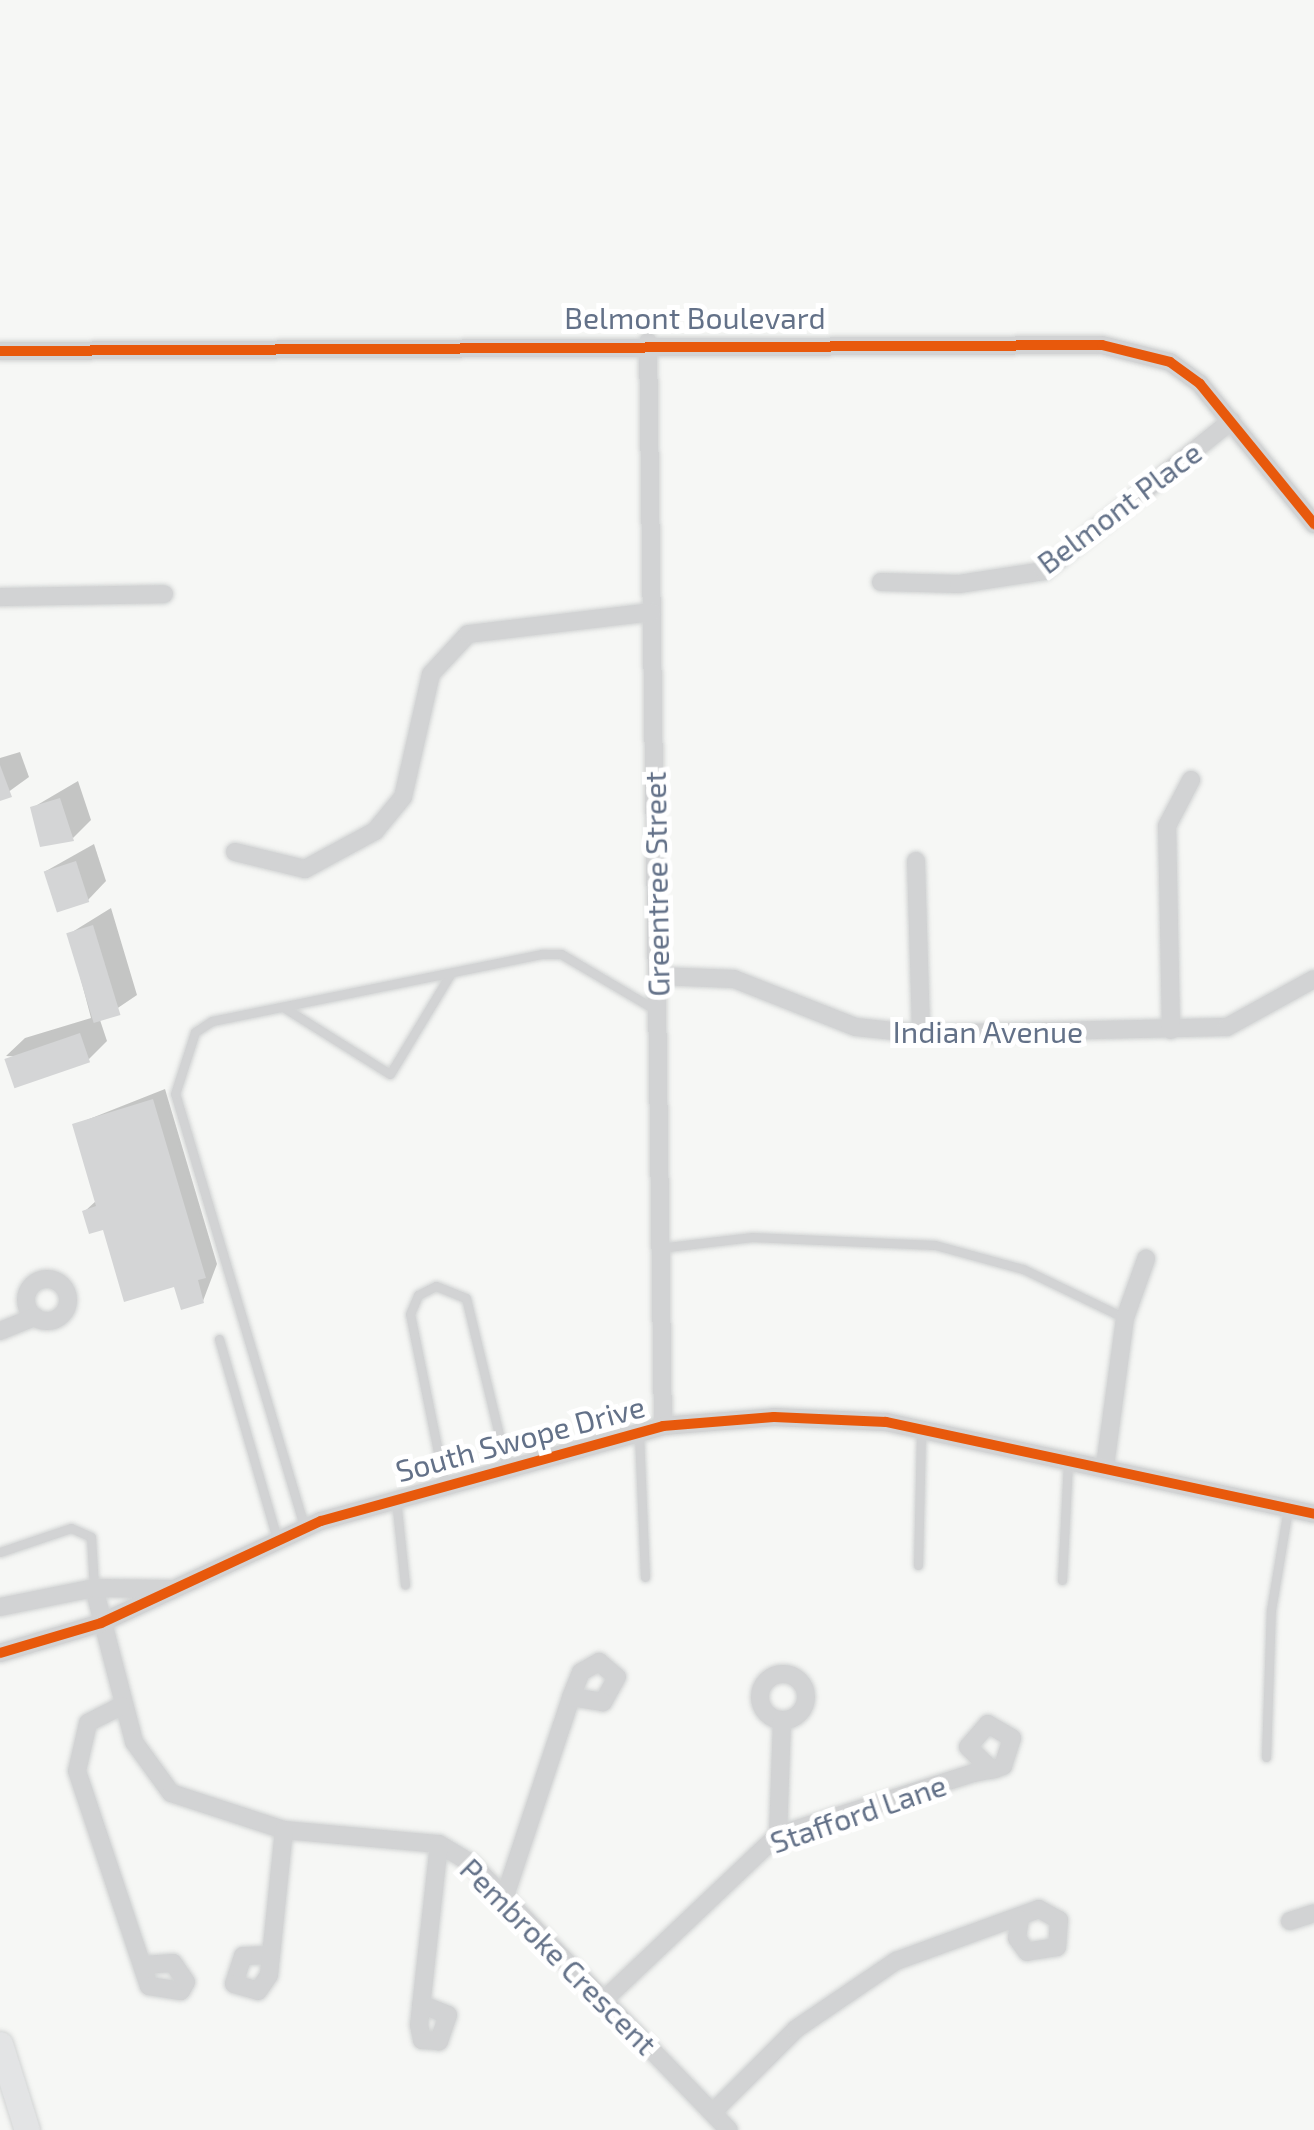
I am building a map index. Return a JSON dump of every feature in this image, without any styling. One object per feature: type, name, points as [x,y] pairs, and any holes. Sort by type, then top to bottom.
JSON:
[{"type":"main road","points":[[0,2044],[27,2130]]},
{"type":"street","name":"Belmont Boulevard","points":[[0,351],[648,342],[1102,345],[1170,362],[1231,421],[1314,524]]},
{"type":"street","name":"Greentree Street","points":[[648,342],[663,1426]]},
{"type":"street","name":"Belmont Place","points":[[881,582],[959,584],[1044,571],[1231,421]]},
{"type":"street","points":[[0,597],[164,594]]},
{"type":"street","points":[[235,852],[305,869],[375,831],[402,797],[432,674],[468,634],[652,612]]},
{"type":"street","points":[[1170,1030],[1167,826],[1191,780]]},
{"type":"street","points":[[916,860],[921,1034]]},
{"type":"street","name":"Indian Avenue","points":[[658,976],[734,980],[856,1027],[921,1034],[1227,1027],[1314,979]]},
{"type":"street","points":[[1105,1466],[1125,1318],[1146,1260]]},
{"type":"street","points":[[0,1330],[35,1317]]},
{"type":"street","name":"South Swope Drive","points":[[0,1653],[100,1623],[305,1528],[396,1496],[506,1463],[663,1426],[774,1417],[921,1428],[1069,1457],[1314,1514]]},
{"type":"street","name":"South Swope Drive","points":[[0,1607],[94,1588],[170,1589]]},
{"type":"street","name":"Pembroke Crescent","points":[[94,1588],[121,1706],[148,1768],[171,1792],[284,1830],[439,1844],[505,1896],[729,2130]]},
{"type":"street","points":[[505,1896],[572,1697]]},
{"type":"street","points":[[121,1706],[88,1722],[77,1771],[144,1965]]},
{"type":"street","points":[[778,1836],[782,1720]]},
{"type":"street","name":"Stafford Lane","points":[[606,1998],[778,1836],[992,1770]]},
{"type":"street","points":[[271,1954],[284,1830]]},
{"type":"street","points":[[421,2004],[439,1844]]},
{"type":"street","points":[[1290,1920],[1314,1913]]},
{"type":"street","points":[[712,2112],[844,1992],[938,1942],[1020,1918]]},
{"type":"lane","points":[[305,1528],[175,1094],[195,1032],[282,1007],[560,954],[658,1012]]},
{"type":"lane","points":[[282,1007],[390,1074],[450,973]]},
{"type":"lane","points":[[659,1248],[752,1237],[934,1245],[1023,1268],[1125,1318]]},
{"type":"lane","points":[[444,1481],[410,1314],[418,1295],[436,1286],[466,1298],[506,1463]]},
{"type":"lane","points":[[218,1340],[278,1542]]},
{"type":"lane","points":[[918,1565],[921,1428]]},
{"type":"lane","points":[[639,1431],[645,1578]]},
{"type":"lane","points":[[1062,1580],[1069,1457]]},
{"type":"lane","points":[[396,1496],[406,1585]]},
{"type":"lane","points":[[1266,1758],[1271,1610],[1288,1508]]},
{"type":"lane","points":[[0,1552],[71,1528],[91,1538],[94,1588]]},
{"type":"building","points":[[0,765],[12,797],[0,801]]},
{"type":"building","points":[[60,798],[74,841],[40,847],[30,807]]},
{"type":"building","points":[[76,861],[89,902],[57,912],[44,872]]},
{"type":"building","points":[[93,925],[120,1015],[94,1023],[66,933]]},
{"type":"building","points":[[80,1033],[90,1062],[14,1088],[4,1059]]},
{"type":"building","points":[[153,1099],[206,1278],[198,1280],[204,1303],[181,1310],[174,1287],[124,1302],[103,1230],[89,1234],[82,1211],[96,1206],[72,1124]]},
{"type":"cycle path","points":[[0,351],[1102,345],[1170,362],[1200,384],[1314,524]]},
{"type":"cycle path","points":[[0,1653],[101,1623],[321,1521],[663,1426],[774,1417],[886,1422],[1314,1514]]}]
